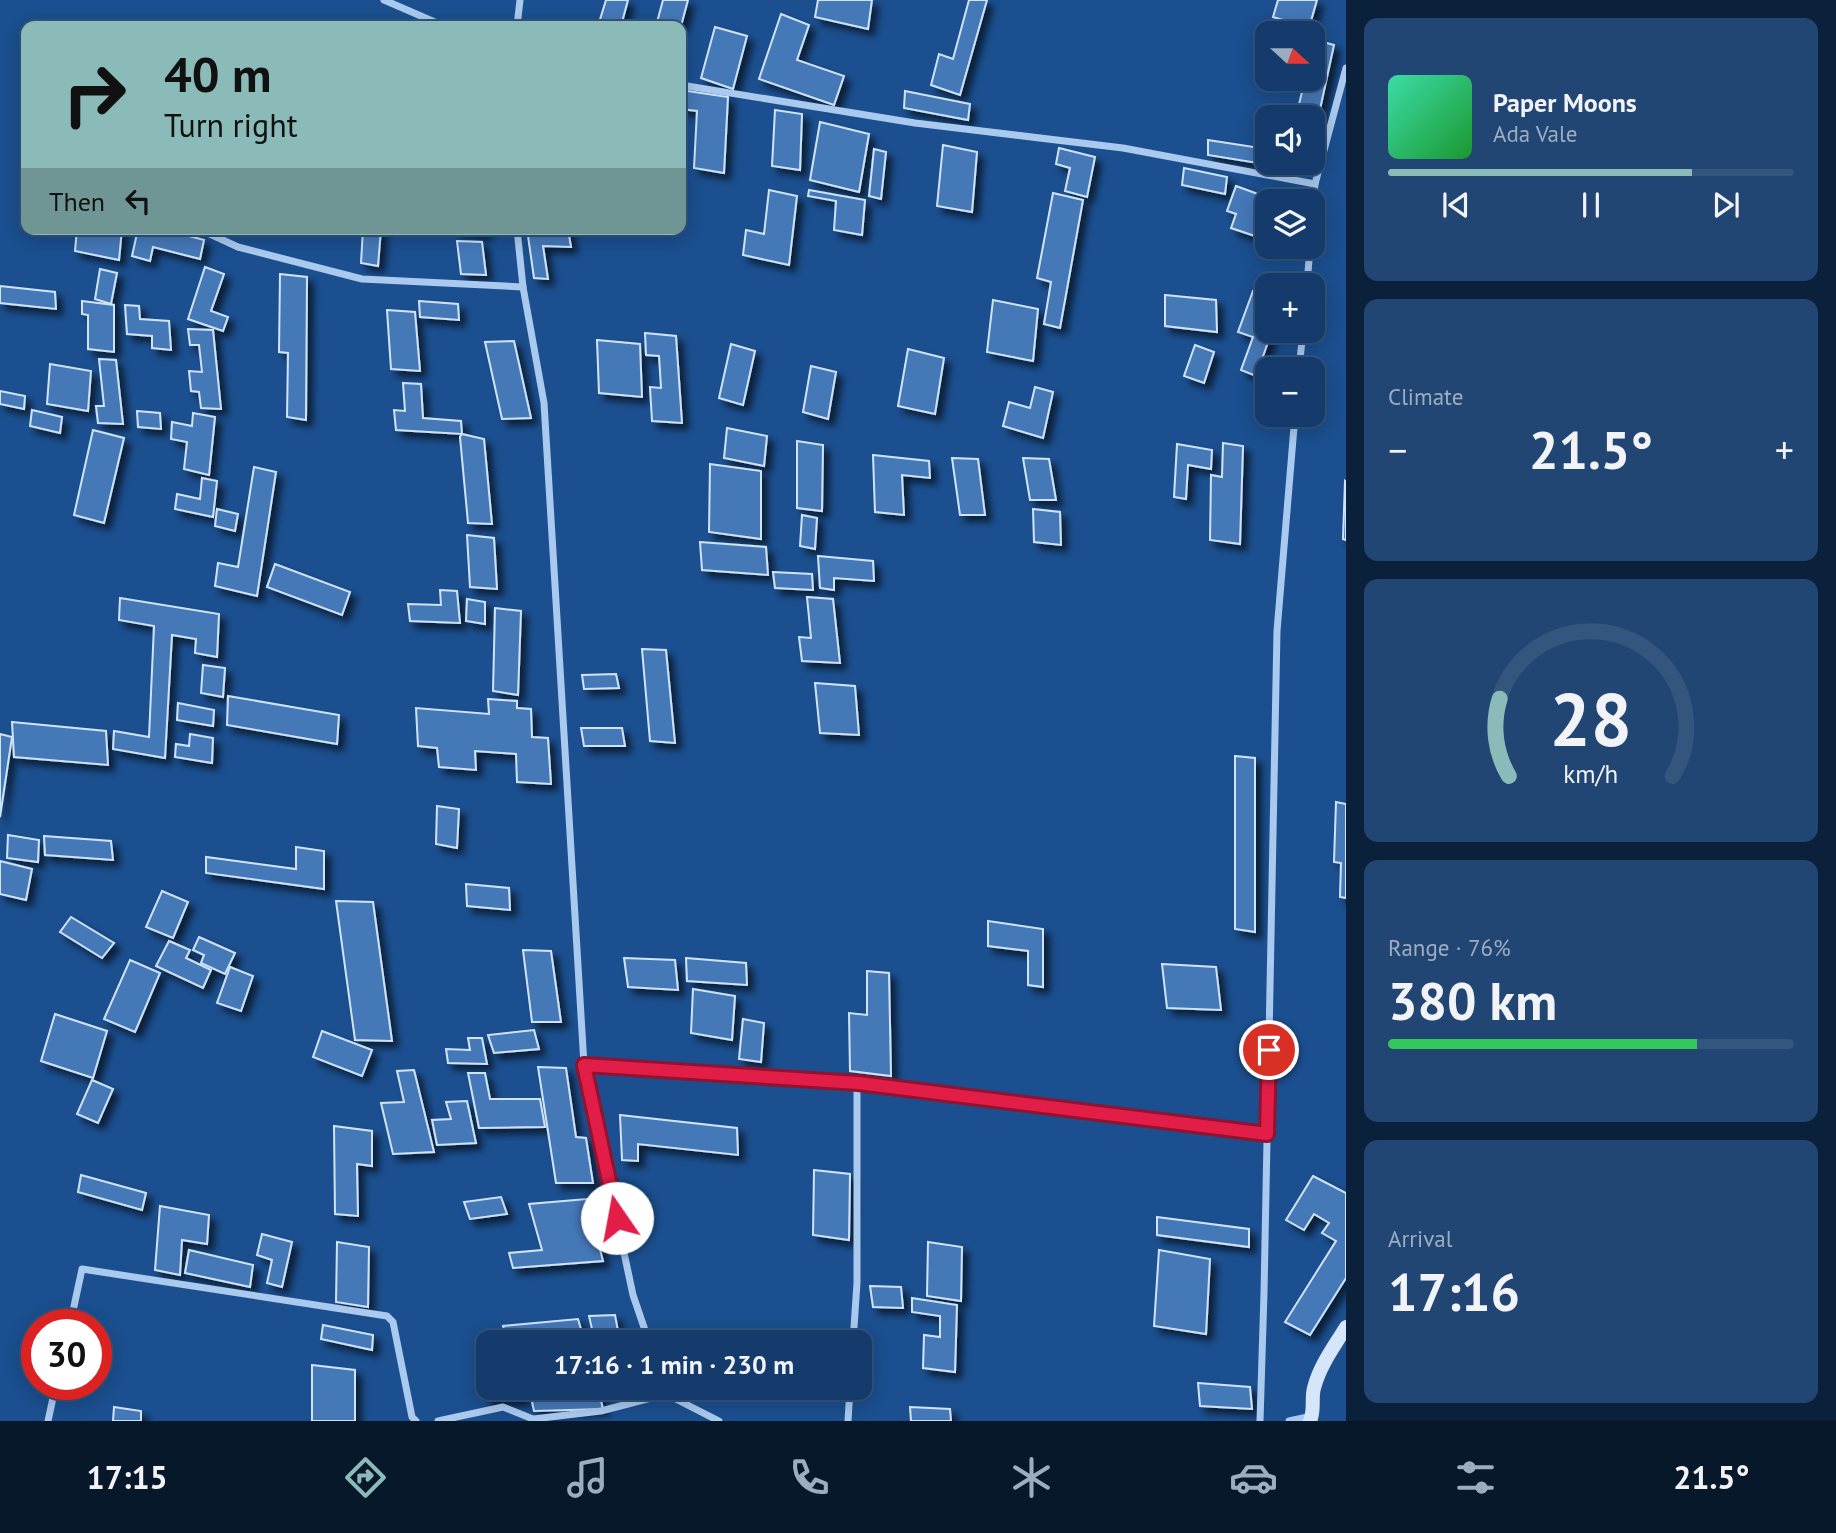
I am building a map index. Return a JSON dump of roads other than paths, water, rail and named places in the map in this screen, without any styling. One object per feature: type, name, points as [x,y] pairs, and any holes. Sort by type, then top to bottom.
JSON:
[{"type":"street","points":[[384,0],[432,21]]},
{"type":"street","points":[[518,21],[520,0]]},
{"type":"street","points":[[1315,189],[1346,68]]},
{"type":"street","points":[[686,86],[915,123],[1123,148],[1315,184]]},
{"type":"street","points":[[212,235],[238,247],[362,279],[523,287]]},
{"type":"street","points":[[518,235],[523,287],[544,403],[584,1065],[634,1295],[645,1330]]},
{"type":"street","points":[[1260,1421],[1277,631],[1295,427]]},
{"type":"street","points":[[584,1065],[858,1083],[1267,1134]]},
{"type":"street","points":[[854,1330],[857,1283],[858,1083]]},
{"type":"street","points":[[73,1309],[82,1269],[387,1316],[393,1322],[412,1417],[416,1421]]},
{"type":"street","points":[[1289,1421],[1311,1418],[1313,1390],[1324,1361],[1346,1327]]},
{"type":"street","points":[[48,1421],[53,1400]]},
{"type":"street","points":[[438,1421],[503,1407],[533,1419],[601,1410],[635,1400]]},
{"type":"street","points":[[681,1400],[719,1421]]},
{"type":"street","points":[[848,1421],[849,1400]]}]
